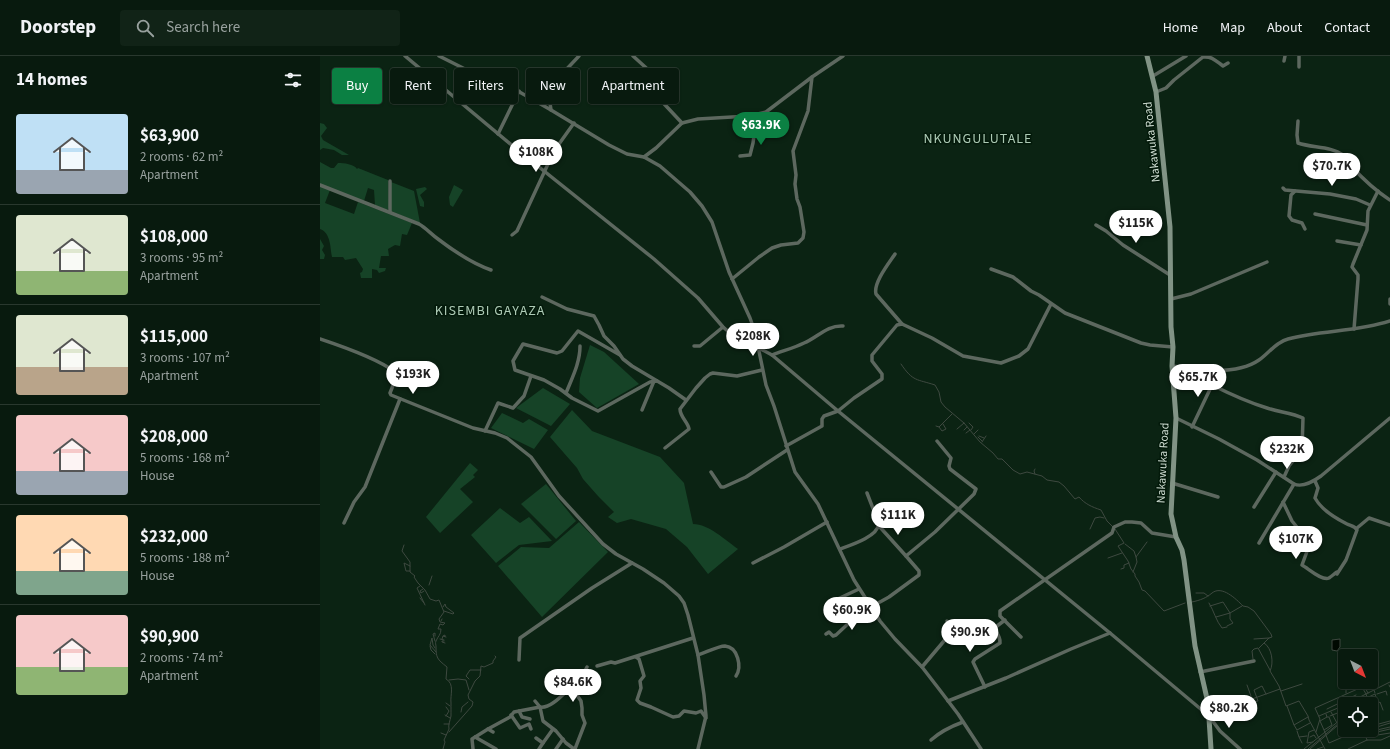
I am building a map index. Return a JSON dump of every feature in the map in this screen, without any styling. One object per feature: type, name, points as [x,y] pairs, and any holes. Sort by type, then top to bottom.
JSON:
[{"type":"main road","name":"Nakawuka Road","points":[[1147,56],[1156,92],[1170,227],[1171,327],[1173,347],[1172,366],[1176,418],[1171,514],[1176,537],[1182,550],[1184,560],[1200,672],[1206,691],[1211,749]]},
{"type":"street","points":[[405,56],[498,134],[654,259],[693,293],[723,328],[741,342],[759,348],[772,355],[838,411],[1045,579],[1209,716],[1220,731],[1240,749]]},
{"type":"street","points":[[439,56],[465,69],[497,80],[519,91],[627,154],[644,157],[669,173],[690,192],[702,206],[712,222],[732,279],[750,318],[759,348],[766,385],[795,472],[818,504],[859,589],[880,621],[922,667],[963,722],[980,749]]},
{"type":"street","points":[[552,110],[550,103],[544,94],[579,56]]},
{"type":"street","points":[[633,56],[654,75],[655,78],[652,91],[682,123]]},
{"type":"street","points":[[644,157],[656,148],[682,123],[698,119],[749,116],[770,110],[812,77],[843,56]]},
{"type":"street","points":[[1153,76],[1186,56]]},
{"type":"street","points":[[1284,61],[1285,56]]},
{"type":"street","points":[[1299,56],[1299,67]]},
{"type":"street","points":[[1156,92],[1166,88],[1203,57],[1214,59],[1223,66],[1228,63]]},
{"type":"street","points":[[732,279],[772,248],[781,245],[798,243],[803,238],[803,226],[795,184],[796,175],[793,151],[808,111],[812,77]]},
{"type":"street","points":[[498,134],[519,91]]},
{"type":"street","points":[[740,156],[750,155],[757,114]]},
{"type":"street","points":[[1298,121],[1298,143],[1332,150],[1344,155],[1352,168],[1390,200]]},
{"type":"street","points":[[512,235],[517,231],[554,151],[574,123]]},
{"type":"street","points":[[390,180],[390,212]]},
{"type":"street","points":[[320,185],[421,225],[456,253],[480,266],[491,270]]},
{"type":"street","points":[[1283,188],[1285,190],[1330,194],[1356,199],[1370,204]]},
{"type":"street","points":[[1295,191],[1291,195],[1289,216],[1292,220],[1302,223],[1304,230]]},
{"type":"street","points":[[1354,329],[1358,275],[1352,267],[1367,230],[1370,204],[1378,191]]},
{"type":"street","points":[[1315,214],[1367,225]]},
{"type":"street","points":[[1096,225],[1126,247],[1170,275]]},
{"type":"street","points":[[1337,241],[1361,245]]},
{"type":"street","points":[[895,254],[877,282],[874,290],[876,294],[902,324],[932,338],[963,356],[1001,363],[1019,356],[1028,349],[1051,304]]},
{"type":"street","points":[[1171,299],[1191,294],[1267,262]]},
{"type":"street","points":[[991,269],[1013,277],[1031,291],[1065,313],[1126,338],[1150,345],[1173,347]]},
{"type":"street","points":[[542,297],[563,308],[594,316],[600,325],[604,336],[614,346],[620,355],[632,366],[686,400]]},
{"type":"street","points":[[1390,299],[1390,304]]},
{"type":"street","points":[[1172,366],[1222,370],[1247,366],[1260,359],[1277,344],[1286,339],[1370,327],[1390,321]]},
{"type":"street","points":[[711,472],[721,486],[724,487],[746,476],[822,426],[822,419],[824,416],[838,411],[882,379],[882,374],[872,361],[872,355],[897,325],[902,324]]},
{"type":"street","points":[[772,355],[804,343],[827,328],[844,326]]},
{"type":"street","points":[[694,346],[700,346],[723,328]]},
{"type":"street","points":[[620,355],[587,338],[578,331],[562,351],[557,353],[523,344],[513,361],[515,370],[544,380],[572,398],[598,411],[650,382],[655,381]]},
{"type":"street","points":[[320,339],[390,368],[395,372],[396,378],[390,393],[400,399],[467,426],[507,438],[527,453],[536,463],[559,496],[594,535],[610,550],[664,583],[681,599],[688,615],[698,655],[706,718],[698,749]]},
{"type":"street","points":[[566,393],[575,374],[580,346]]},
{"type":"street","points":[[665,448],[689,429],[680,411],[681,407],[705,378],[714,373],[737,376],[762,370]]},
{"type":"street","points":[[1192,427],[1212,385],[1212,370]]},
{"type":"street","points":[[485,431],[498,404],[513,408],[521,400],[531,376]]},
{"type":"street","points":[[642,410],[655,381]]},
{"type":"street","points":[[1212,385],[1244,401],[1287,414],[1295,414],[1303,418],[1302,450],[1284,477]]},
{"type":"street","points":[[344,523],[354,502],[364,487],[400,399]]},
{"type":"street","points":[[1176,418],[1219,439],[1294,484],[1300,485],[1314,481],[1344,459],[1390,418]]},
{"type":"street","points":[[906,556],[935,532],[974,494],[976,489],[950,469],[949,466],[951,458],[936,441]]},
{"type":"street","points":[[1254,507],[1276,472]]},
{"type":"street","points":[[1314,481],[1318,488],[1315,498],[1320,505],[1340,520],[1357,528]]},
{"type":"street","points":[[1172,483],[1218,497]]},
{"type":"street","points":[[1259,543],[1294,484]]},
{"type":"street","points":[[826,634],[829,632],[833,636],[836,635],[871,607],[889,597],[919,575],[919,571],[879,526],[867,493]]},
{"type":"street","points":[[1283,502],[1292,521],[1308,541],[1309,546],[1302,565],[1323,579],[1331,577],[1332,574],[1338,573],[1346,560],[1357,532],[1357,528],[1369,518],[1390,525]]},
{"type":"street","points":[[754,563],[777,552],[827,522]]},
{"type":"street","points":[[1021,637],[1000,616],[1000,611],[1112,532],[1114,527],[1125,522],[1141,523],[1152,533],[1176,537]]},
{"type":"street","points":[[840,549],[871,535],[876,532],[879,526]]},
{"type":"street","points":[[519,660],[520,638],[592,588],[632,563]]},
{"type":"street","points":[[827,604],[859,589]]},
{"type":"street","points":[[994,629],[1005,620]]},
{"type":"street","points":[[922,667],[955,628],[947,621]]},
{"type":"street","points":[[985,687],[973,662],[975,659],[1000,643],[1000,639],[994,629],[987,622]]},
{"type":"street","points":[[948,701],[985,687],[1110,633]]},
{"type":"street","points":[[597,666],[636,657],[693,638]]},
{"type":"street","points":[[698,655],[723,647],[730,648],[737,655],[738,659],[738,673],[736,676]]},
{"type":"street","points":[[636,657],[639,659],[644,676],[640,681],[641,688],[637,700],[640,703],[673,717],[679,716],[684,711],[696,713],[705,710]]},
{"type":"street","points":[[1200,672],[1254,661]]},
{"type":"street","points":[[473,749],[472,739],[474,737],[514,712],[540,707],[543,708],[550,705],[583,675],[587,666]]},
{"type":"street","points":[[535,701],[540,707],[543,721],[574,749],[585,723],[582,715],[581,701],[572,690],[572,686]]},
{"type":"street","points":[[519,711],[522,717],[530,719]]},
{"type":"street","points":[[701,711],[706,718]]},
{"type":"street","points":[[511,715],[520,728],[529,724],[531,729]]},
{"type":"street","points":[[931,740],[952,726],[963,722]]},
{"type":"street","points":[[488,729],[493,732]]},
{"type":"street","points":[[539,749],[553,729]]},
{"type":"street","points":[[474,737],[496,749]]},
{"type":"street","points":[[536,738],[543,743]]},
{"type":"street","points":[[556,749],[563,739]]},
{"type":"green space","points":[[320,123],[324,124],[327,128],[321,136],[323,140],[349,155],[342,155],[334,150],[323,148],[320,150]]},
{"type":"green space","points":[[320,162],[331,168],[334,168],[338,163],[349,164],[357,169],[358,168],[388,180],[389,208],[387,210],[375,205],[374,190],[368,188],[364,201],[320,184]]},
{"type":"green space","points":[[391,182],[414,191],[420,223],[391,211]]},
{"type":"green space","points":[[454,185],[463,190],[453,207],[450,205],[449,197]]},
{"type":"green space","points":[[320,186],[330,190],[325,203],[354,214],[358,202],[412,223],[407,235],[402,234],[400,246],[395,245],[388,249],[389,256],[381,256],[379,268],[386,268],[385,271],[379,273],[377,270],[372,269],[372,278],[361,278],[360,273],[363,269],[356,258],[345,260],[343,257],[332,257],[328,237],[324,231],[320,229]]},
{"type":"green space","points":[[425,187],[427,189],[420,195],[424,202],[424,207],[420,206],[416,189]]},
{"type":"green space","points":[[320,239],[324,246],[322,250],[325,255],[324,259],[320,259]]},
{"type":"green space","points":[[590,345],[604,352],[639,384],[597,408],[579,392],[580,378]]},
{"type":"green space","points":[[543,388],[570,404],[551,426],[516,408]]},
{"type":"green space","points":[[572,410],[592,431],[660,457],[684,483],[693,524],[711,530],[738,549],[708,574],[687,547],[666,529],[631,519],[617,523],[608,517],[614,512],[583,479],[577,468],[550,437]]},
{"type":"green space","points":[[502,413],[523,423],[529,419],[548,430],[534,449],[491,428]]},
{"type":"green space","points":[[470,463],[478,470],[473,475],[475,477],[460,489],[473,502],[440,533],[426,517]]},
{"type":"green space","points":[[546,484],[576,521],[556,539],[521,504]]},
{"type":"green space","points":[[500,508],[520,523],[529,517],[552,541],[519,545],[496,563],[471,535]]},
{"type":"green space","points":[[579,522],[608,552],[542,617],[498,566],[521,547],[549,548]]},
{"type":"shaded area","points":[[1340,639],[1340,647],[1337,651],[1332,650],[1332,640]]},
{"type":"waterway","points":[[901,364],[912,377],[935,385],[939,392],[941,402],[945,407],[964,423],[980,442],[998,459],[1002,459],[1013,470],[1020,474],[1027,472],[1042,476],[1047,480],[1059,482],[1075,499],[1079,497],[1089,505],[1101,510],[1107,521],[1113,527]]},
{"type":"waterway","points":[[936,426],[939,427],[952,414]]},
{"type":"waterway","points":[[957,429],[964,423]]},
{"type":"waterway","points":[[969,423],[973,427],[971,430]]},
{"type":"waterway","points":[[939,427],[942,431],[946,429],[943,424]]},
{"type":"waterway","points":[[964,430],[967,427]]},
{"type":"waterway","points":[[966,433],[970,430]]},
{"type":"waterway","points":[[974,434],[978,430]]},
{"type":"waterway","points":[[979,436],[984,438]]},
{"type":"waterway","points":[[982,442],[986,436]]},
{"type":"waterway","points":[[978,437],[982,441]]},
{"type":"waterway","points":[[1035,469],[1035,474]]},
{"type":"waterway","points":[[1090,529],[1095,518],[1104,518]]},
{"type":"waterway","points":[[1115,529],[1124,543],[1118,546],[1128,561],[1142,590],[1145,591],[1164,611],[1185,603]]},
{"type":"waterway","points":[[1133,572],[1137,562],[1136,557],[1147,542]]},
{"type":"waterway","points":[[1125,544],[1134,551],[1136,557]]},
{"type":"waterway","points":[[404,545],[402,551],[410,562],[410,572],[415,576],[414,577],[425,590],[430,599],[436,601],[439,600],[444,612],[439,619],[440,622],[445,623],[443,625],[440,624],[438,629],[441,629],[436,643],[436,653],[441,662],[447,667],[446,679],[449,681],[452,690],[451,716],[443,749]]},
{"type":"waterway","points":[[1108,558],[1122,553]]},
{"type":"waterway","points":[[410,566],[404,563],[406,571],[410,571]]},
{"type":"waterway","points":[[1121,569],[1124,568],[1124,565],[1129,563]]},
{"type":"waterway","points":[[429,585],[432,576]]},
{"type":"waterway","points":[[420,586],[417,588],[425,605]]},
{"type":"waterway","points":[[423,589],[420,591],[421,593],[424,591]]},
{"type":"waterway","points":[[1192,602],[1203,599],[1216,591],[1220,591],[1229,594],[1243,606],[1254,611],[1271,634],[1272,637],[1264,643],[1269,648],[1272,656],[1270,671],[1279,686],[1286,706],[1299,701],[1325,749]]},
{"type":"waterway","points":[[1196,593],[1204,593],[1208,596]]},
{"type":"waterway","points":[[420,598],[424,603]]},
{"type":"waterway","points":[[1210,606],[1223,602],[1230,613],[1230,619],[1233,623],[1227,626]]},
{"type":"waterway","points":[[1209,603],[1222,628],[1227,627]]},
{"type":"waterway","points":[[443,607],[445,604],[446,607],[454,613],[444,611]]},
{"type":"waterway","points":[[1216,617],[1230,613],[1242,606]]},
{"type":"waterway","points":[[435,636],[435,633],[433,634],[435,641]]},
{"type":"waterway","points":[[442,639],[443,636],[446,637]]},
{"type":"waterway","points":[[435,648],[432,638],[430,645],[436,652]]},
{"type":"waterway","points":[[1254,639],[1269,638]]},
{"type":"waterway","points":[[440,639],[444,640]]},
{"type":"waterway","points":[[444,641],[442,642],[445,643]]},
{"type":"waterway","points":[[1259,648],[1264,643]]},
{"type":"waterway","points":[[430,646],[431,650],[435,654]]},
{"type":"waterway","points":[[1253,659],[1252,651],[1258,648],[1270,670]]},
{"type":"waterway","points":[[449,732],[472,706],[473,702],[469,699],[468,695],[475,681],[480,676],[481,666],[484,667],[493,663],[496,657],[495,656]]},
{"type":"waterway","points":[[469,679],[466,676],[470,670],[481,670]]},
{"type":"waterway","points":[[449,680],[466,680],[469,690]]},
{"type":"waterway","points":[[1374,690],[1390,682]]},
{"type":"waterway","points":[[1281,691],[1302,684]]},
{"type":"waterway","points":[[1247,685],[1252,699],[1280,689]]},
{"type":"waterway","points":[[1252,699],[1253,702],[1258,701],[1254,690],[1262,686],[1266,694]]},
{"type":"waterway","points":[[1340,697],[1362,687],[1366,694],[1360,697]]},
{"type":"waterway","points":[[1345,689],[1346,693]]},
{"type":"waterway","points":[[1366,689],[1368,693]]},
{"type":"waterway","points":[[1367,697],[1366,694],[1374,690],[1375,693]]},
{"type":"waterway","points":[[1377,694],[1386,691],[1387,695]]},
{"type":"waterway","points":[[1369,697],[1375,694],[1376,697]]},
{"type":"waterway","points":[[1327,709],[1356,695]]},
{"type":"waterway","points":[[1316,732],[1320,719],[1315,708],[1338,698]]},
{"type":"waterway","points":[[461,712],[462,707],[468,702]]},
{"type":"waterway","points":[[1378,703],[1380,702],[1383,710]]},
{"type":"waterway","points":[[446,703],[450,706]]},
{"type":"waterway","points":[[1287,706],[1294,725],[1308,717]]},
{"type":"waterway","points":[[446,707],[449,711],[446,716]]},
{"type":"waterway","points":[[1319,716],[1338,708]]},
{"type":"waterway","points":[[1331,712],[1337,723]]},
{"type":"waterway","points":[[1330,716],[1338,713]]},
{"type":"waterway","points":[[1326,714],[1327,717],[1320,721],[1324,730],[1332,725],[1329,717],[1327,717]]},
{"type":"waterway","points":[[445,715],[450,718]]},
{"type":"waterway","points":[[1378,724],[1390,721]]},
{"type":"waterway","points":[[1304,749],[1338,722]]},
{"type":"waterway","points":[[1294,725],[1297,730],[1310,723]]},
{"type":"waterway","points":[[1378,727],[1390,723]]},
{"type":"waterway","points":[[444,724],[449,724]]},
{"type":"waterway","points":[[1308,749],[1338,724]]},
{"type":"waterway","points":[[1310,749],[1337,726]]},
{"type":"waterway","points":[[1378,730],[1390,727]]},
{"type":"waterway","points":[[1378,732],[1390,729]]},
{"type":"waterway","points":[[1313,742],[1307,743],[1309,732],[1314,730]]},
{"type":"waterway","points":[[1324,730],[1329,743],[1343,737]]},
{"type":"waterway","points":[[1297,731],[1299,737],[1307,736]]},
{"type":"waterway","points":[[441,733],[446,735]]},
{"type":"waterway","points":[[1378,735],[1390,733]]},
{"type":"waterway","points":[[1310,737],[1314,735],[1316,738]]},
{"type":"waterway","points":[[1348,749],[1367,740],[1381,740],[1390,736]]},
{"type":"waterway","points":[[1299,737],[1302,743]]},
{"type":"waterway","points":[[1317,749],[1323,747]]},
{"type":"district","name":"NKUNGULUTALE","points":[[978,139]]},
{"type":"district","name":"KISEMBI GAYAZA","points":[[490,311]]}]
